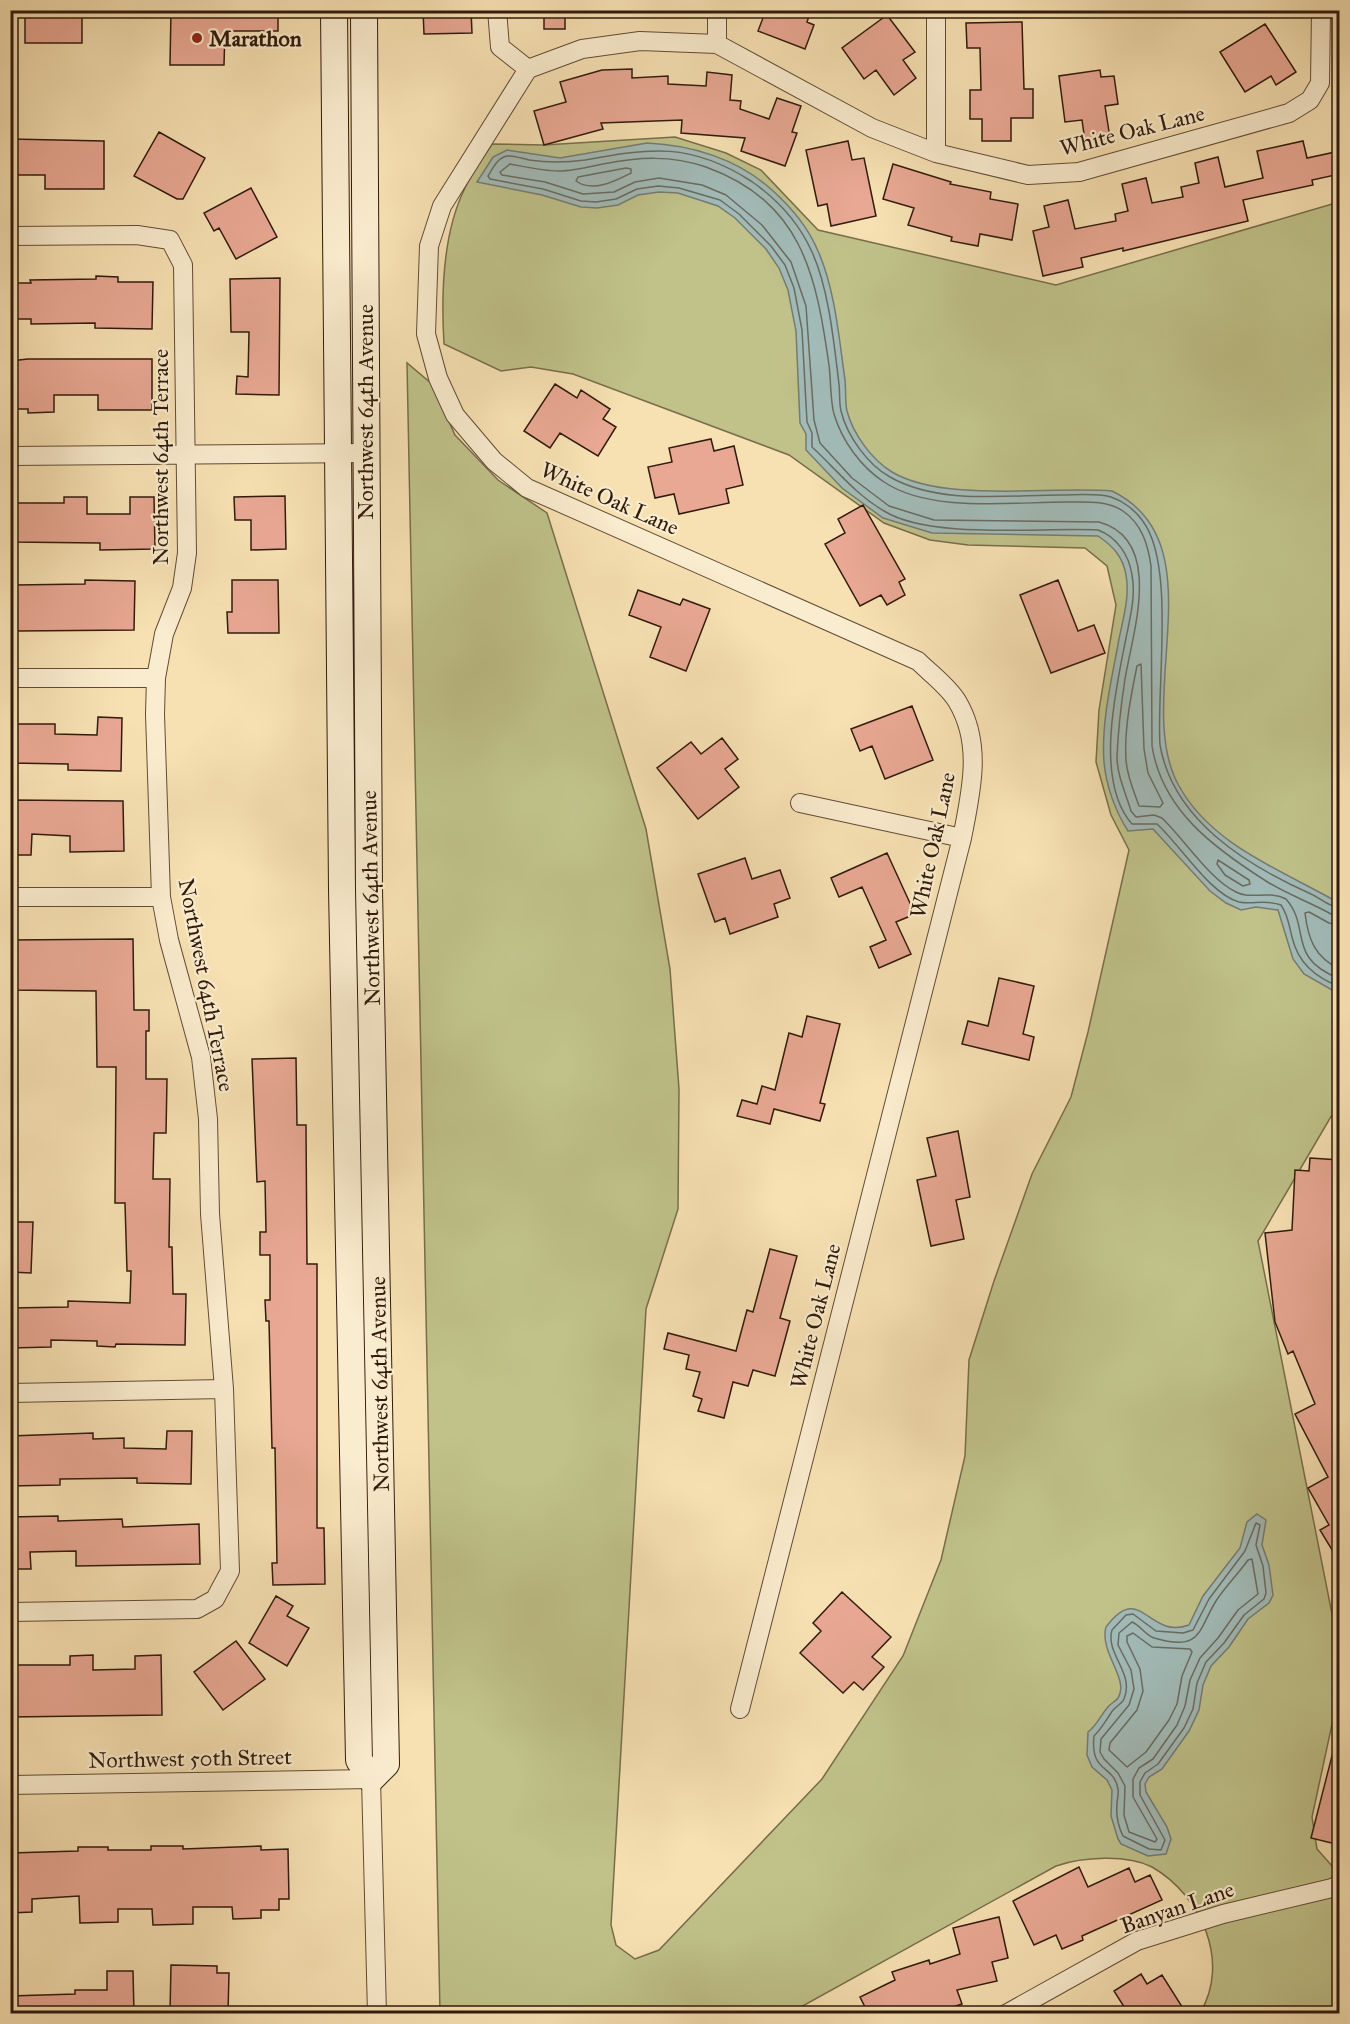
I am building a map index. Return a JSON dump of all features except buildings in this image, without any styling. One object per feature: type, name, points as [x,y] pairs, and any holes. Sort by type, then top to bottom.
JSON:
[{"type":"street","name":"Northwest 64th Avenue","points":[[334,10],[342,901],[359,1760],[371,1779],[377,2013]]},
{"type":"street","name":"Northwest 64th Avenue","points":[[364,10],[369,901],[386,1764],[371,1779]]},
{"type":"street","points":[[497,10],[501,47],[528,69]]},
{"type":"street","points":[[717,10],[717,44]]},
{"type":"street","points":[[936,10],[936,153]]},
{"type":"street","name":"White Oak Lane","points":[[740,1709],[962,838],[972,781],[972,737],[957,700],[918,661],[526,488],[494,461],[455,414],[438,378],[426,334],[429,246],[442,206],[528,69],[582,49],[640,41],[717,44],[872,128],[936,153],[1028,175],[1079,172],[1289,113],[1310,100],[1320,83],[1321,10]]},
{"type":"street","name":"Northwest 64th Terrace","points":[[10,236],[137,235],[170,240],[183,265],[188,553],[182,588],[164,634],[156,678],[160,897],[169,940],[201,1057],[208,1119],[210,1214],[224,1389],[230,1571],[215,1599],[197,1609],[10,1612]]},
{"type":"street","points":[[10,456],[365,453]]},
{"type":"street","points":[[10,678],[156,678]]},
{"type":"street","points":[[800,803],[962,838]]},
{"type":"street","points":[[10,897],[160,897]]},
{"type":"street","points":[[10,1393],[224,1389]]},
{"type":"street","name":"Northwest 50th Street","points":[[10,1785],[371,1779]]},
{"type":"street","name":"Banyan Lane","points":[[1006,2013],[1137,1941],[1223,1914],[1332,1888],[1340,1884]]},
{"type":"green space","points":[[675,137],[726,153],[761,170],[818,230],[1056,285],[1339,202],[1339,1103],[1258,1241],[1339,1649],[1339,1692],[1312,1817],[1317,1849],[1333,1867],[1339,1868],[1339,2013],[1200,2013],[1209,1993],[1212,1973],[1211,1952],[1206,1931],[1197,1912],[1185,1894],[1152,1867],[1130,1860],[1104,1858],[1056,1866],[790,2013],[440,2013],[407,363],[432,384],[455,435],[498,480],[547,513],[646,829],[670,969],[679,1089],[678,1209],[646,1309],[611,1925],[616,1945],[635,1959],[659,1950],[822,1779],[903,1656],[941,1560],[965,1456],[969,1360],[1032,1174],[1071,1097],[1129,850],[1111,815],[1096,762],[1099,710],[1116,605],[1107,566],[1085,548],[968,545],[930,540],[884,523],[789,455],[573,374],[531,367],[501,371],[444,344],[443,285],[447,244],[457,206],[474,171],[492,144],[544,145]]},
{"type":"water","points":[[647,143],[681,147],[729,162],[759,179],[798,218],[814,242],[829,281],[845,380],[846,407],[850,420],[864,446],[885,467],[914,482],[968,490],[1112,491],[1144,515],[1161,547],[1168,585],[1163,711],[1167,751],[1179,786],[1193,807],[1230,841],[1273,868],[1339,903],[1339,994],[1304,974],[1293,959],[1278,910],[1256,907],[1241,910],[1226,903],[1210,891],[1153,829],[1128,831],[1119,815],[1107,780],[1103,747],[1108,700],[1126,607],[1127,583],[1122,563],[1108,544],[1098,536],[932,533],[883,518],[842,488],[806,450],[806,434],[800,423],[796,331],[788,290],[779,268],[766,249],[735,218],[718,206],[678,193],[659,192],[638,195],[618,205],[597,208],[581,207],[542,195],[477,182],[493,157],[507,150],[560,158]]},
{"type":"water","points":[[1257,1514],[1266,1520],[1262,1545],[1269,1565],[1273,1595],[1269,1603],[1248,1619],[1229,1647],[1211,1666],[1203,1685],[1199,1710],[1189,1731],[1162,1769],[1149,1777],[1145,1784],[1146,1792],[1167,1827],[1171,1839],[1166,1854],[1148,1856],[1121,1844],[1111,1816],[1112,1790],[1107,1780],[1092,1767],[1087,1755],[1088,1732],[1118,1698],[1121,1691],[1118,1674],[1107,1646],[1106,1627],[1118,1614],[1128,1609],[1137,1610],[1163,1625],[1175,1627],[1189,1625],[1203,1596],[1240,1548],[1247,1522]]},
{"type":"place","name":"Marathon","points":[[197,38]]}]
